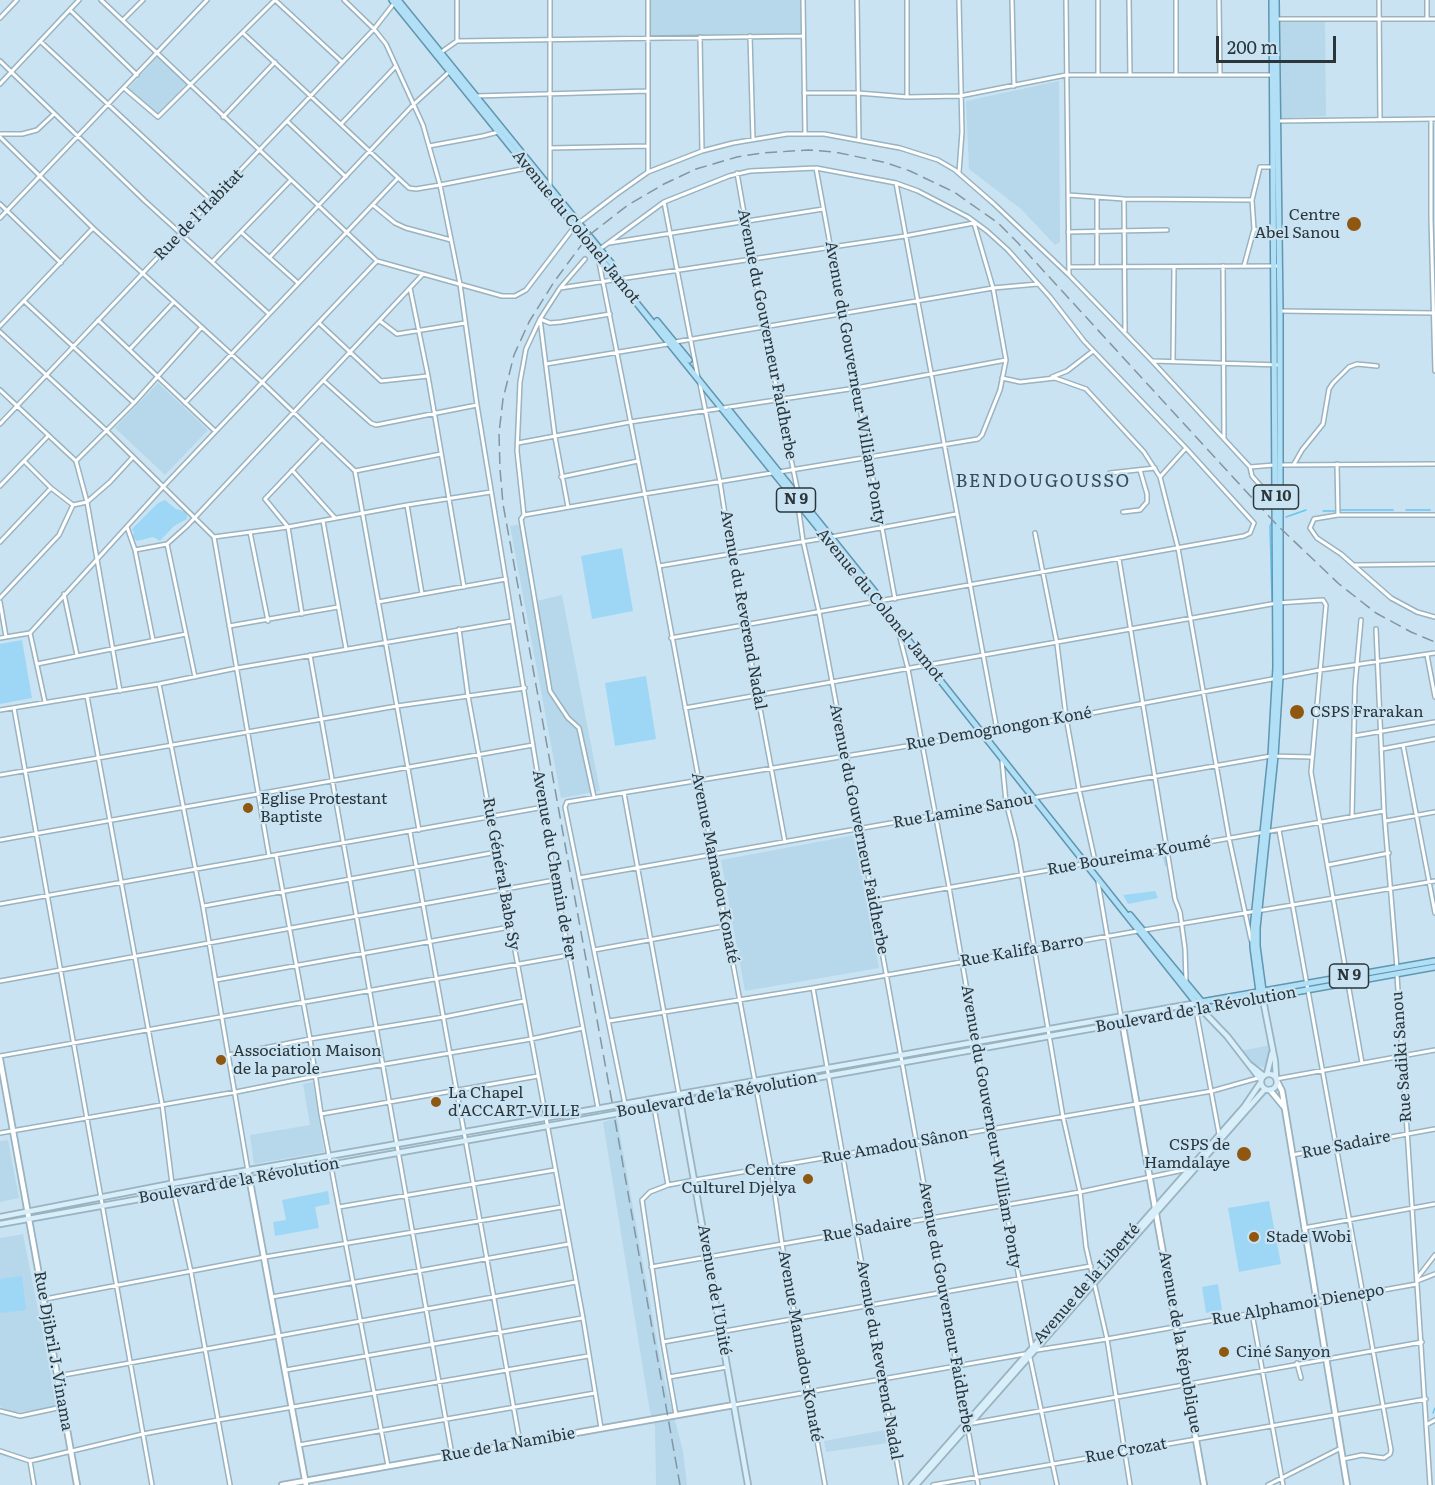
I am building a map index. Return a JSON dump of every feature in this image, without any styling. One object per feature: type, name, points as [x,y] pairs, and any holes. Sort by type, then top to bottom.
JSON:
[{"type":"main road","name":"N 10","points":[[1274,0],[1278,678],[1266,832],[1253,947],[1273,1050],[1276,1079]]},
{"type":"main road","name":"Avenue du Colonel Jamot","points":[[395,1],[697,371],[1002,758],[1090,863],[1097,876],[1140,931],[1262,1078]]},
{"type":"main road","name":"N 10","points":[[1274,19],[1272,75],[1275,122]]},
{"type":"main road","name":"Avenue du Colonel Jamot","points":[[439,53],[450,70],[473,96]]},
{"type":"main road","name":"Avenue du Colonel Jamot","points":[[500,130],[527,168],[550,192]]},
{"type":"main road","name":"N 10","points":[[1277,266],[1280,311],[1277,365]]},
{"type":"main road","name":"Avenue du Colonel Jamot","points":[[673,343],[699,379],[725,408]]},
{"type":"main road","name":"N 10","points":[[1278,465],[1276,506],[1278,603]]},
{"type":"main road","name":"Avenue du Colonel Jamot","points":[[880,601],[930,665]]},
{"type":"main road","name":"Avenue du Colonel Jamot","points":[[984,733],[1000,750],[1036,798]]},
{"type":"main road","name":"N 10","points":[[1257,911],[1261,995]]},
{"type":"main road","name":"Boulevard de la Révolution","points":[[1397,971],[1435,961]]},
{"type":"main road","name":"Boulevard de la Révolution","points":[[828,1072],[902,1062],[976,1046],[1349,979],[1435,967]]},
{"type":"main road","name":"Boulevard de la Révolution","points":[[0,1216],[464,1133],[654,1106],[900,1056],[976,1046]]},
{"type":"main road","name":"N 10","points":[[1262,1078],[1273,1050]]},
{"type":"main road","points":[[1262,1078],[1276,1079]]},
{"type":"main road","points":[[1262,1078],[1268,1090]]},
{"type":"main road","name":"Avenue de la Liberté","points":[[1156,1210],[1188,1169],[1244,1107],[1262,1078]]},
{"type":"main road","name":"Avenue de la Liberté","points":[[912,1485],[1156,1210],[1268,1090],[1276,1086],[1276,1079]]},
{"type":"main road","name":"Boulevard de la Révolution","points":[[0,1224],[466,1141],[599,1110],[679,1095],[756,1085]]},
{"type":"main road","name":"Avenue de l'Unité","points":[[679,1095],[748,1485]]},
{"type":"main road","name":"Avenue de la Liberté","points":[[916,1485],[967,1424]]},
{"type":"street","points":[[0,18],[17,0]]},
{"type":"street","points":[[0,84],[79,0]]},
{"type":"street","points":[[101,0],[377,261],[502,296],[510,297],[523,293],[577,225],[648,172],[702,150],[753,139],[805,133],[831,134],[927,156],[945,163],[1069,275],[1125,333],[1250,467],[1252,476],[1272,497],[1276,506]]},
{"type":"street","points":[[122,20],[143,0]]},
{"type":"street","points":[[0,218],[207,0]]},
{"type":"street","points":[[124,88],[156,117],[160,115],[275,0],[342,62]]},
{"type":"street","points":[[344,0],[375,29],[386,44],[414,104],[440,185],[460,284]]},
{"type":"street","points":[[457,0],[458,40]]},
{"type":"street","points":[[550,0],[550,192]]},
{"type":"street","points":[[648,0],[648,172]]},
{"type":"street","points":[[803,0],[805,133]]},
{"type":"street","points":[[857,0],[859,139]]},
{"type":"street","points":[[907,0],[908,98]]},
{"type":"street","points":[[958,173],[962,142],[959,0]]},
{"type":"street","points":[[1012,0],[1014,86]]},
{"type":"street","points":[[1066,0],[1069,275]]},
{"type":"street","points":[[1098,0],[1098,75]]},
{"type":"street","points":[[1130,0],[1130,75]]},
{"type":"street","points":[[1176,0],[1176,74]]},
{"type":"street","points":[[1219,0],[1220,74]]},
{"type":"street","points":[[1379,0],[1380,120]]},
{"type":"street","points":[[1427,0],[1427,18]]},
{"type":"street","name":"Rue de l'Habitat","points":[[0,424],[375,29],[395,1]]},
{"type":"street","points":[[70,10],[136,75]]},
{"type":"street","points":[[1274,19],[1435,19]]},
{"type":"street","points":[[243,33],[412,189],[527,168]]},
{"type":"street","points":[[750,36],[753,139]]},
{"type":"street","points":[[439,53],[458,40],[803,36]]},
{"type":"street","points":[[700,38],[702,150]]},
{"type":"street","points":[[40,42],[212,201]]},
{"type":"street","points":[[0,61],[145,201],[269,314]]},
{"type":"street","points":[[223,117],[275,62]]},
{"type":"street","points":[[342,123],[396,66]]},
{"type":"street","points":[[270,257],[414,104],[450,70]]},
{"type":"street","points":[[804,93],[858,93],[908,98],[960,96],[1066,75],[1272,75]]},
{"type":"street","points":[[473,96],[648,92]]},
{"type":"street","points":[[0,135],[22,134],[38,130],[54,114]]},
{"type":"street","points":[[1275,122],[1433,119],[1435,371]]},
{"type":"street","points":[[287,121],[346,177]]},
{"type":"street","points":[[429,146],[483,136],[500,130]]},
{"type":"street","points":[[0,135],[93,228],[263,383],[355,471],[419,830]]},
{"type":"street","points":[[551,148],[648,146]]},
{"type":"street","points":[[1244,266],[1254,229],[1252,200],[1260,167],[1275,167]]},
{"type":"street","points":[[598,251],[664,202],[737,173],[816,168],[896,183],[958,211],[987,231],[1008,250],[1074,331],[1254,523],[1250,533],[1244,537],[671,638]]},
{"type":"street","name":"Avenue du Gouverneur William Ponty","points":[[816,168],[895,599]]},
{"type":"street","name":"Avenue du Gouverneur Faidherbe","points":[[737,173],[764,327],[793,470],[803,542],[819,612],[860,829],[978,1485]]},
{"type":"street","points":[[185,403],[399,177]]},
{"type":"street","points":[[213,261],[291,180]]},
{"type":"street","points":[[896,183],[997,730]]},
{"type":"street","points":[[1068,195],[1124,199],[1252,200]]},
{"type":"street","points":[[1097,197],[1097,267]]},
{"type":"street","points":[[1124,199],[1125,333]]},
{"type":"street","points":[[664,202],[697,371]]},
{"type":"street","points":[[0,204],[61,262]]},
{"type":"street","points":[[373,205],[405,228],[451,240]]},
{"type":"street","points":[[608,244],[823,209]]},
{"type":"street","points":[[560,288],[905,236],[974,223]]},
{"type":"street","points":[[594,797],[579,728],[568,718],[550,691],[520,519],[524,515],[568,507],[978,439],[982,435],[1006,360],[993,288],[974,223]]},
{"type":"street","points":[[0,326],[93,228]]},
{"type":"street","points":[[1254,229],[1276,234]]},
{"type":"street","points":[[1068,232],[1167,230]]},
{"type":"street","points":[[241,232],[298,283]]},
{"type":"street","name":"Avenue Mamadou Konaté","points":[[598,251],[756,1085],[825,1485]]},
{"type":"street","points":[[524,515],[517,460],[520,382],[526,349],[540,319],[560,288],[585,259]]},
{"type":"street","points":[[0,638],[30,633],[215,431],[377,261]]},
{"type":"street","points":[[1223,266],[1224,440]]},
{"type":"street","points":[[1069,267],[1277,266]]},
{"type":"street","points":[[1173,361],[1174,267]]},
{"type":"street","points":[[135,550],[167,544],[423,274]]},
{"type":"street","name":"Avenue du Chemin de Fer","points":[[460,284],[477,405],[555,880],[599,1110]]},
{"type":"street","points":[[546,364],[993,288],[1038,284]]},
{"type":"street","points":[[410,288],[428,376],[464,587]]},
{"type":"street","points":[[24,300],[134,403]]},
{"type":"street","points":[[130,349],[174,302]]},
{"type":"street","points":[[1280,311],[1434,313]]},
{"type":"street","points":[[540,319],[550,323],[610,314]]},
{"type":"street","points":[[540,319],[555,437],[568,507]]},
{"type":"street","points":[[98,320],[215,431]]},
{"type":"street","points":[[380,321],[397,334],[465,323]]},
{"type":"street","points":[[319,323],[381,381],[428,376]]},
{"type":"street","points":[[76,461],[134,403],[202,327]]},
{"type":"street","points":[[0,332],[107,431],[214,537],[269,856]]},
{"type":"street","points":[[1050,378],[1067,371],[1093,351]]},
{"type":"street","points":[[518,444],[630,423],[856,388],[1006,360]]},
{"type":"street","points":[[1152,361],[1277,365]]},
{"type":"street","points":[[1294,464],[1323,424],[1329,389],[1333,383],[1349,367],[1357,364],[1377,366]]},
{"type":"street","name":"Avenue du Reverend Nadal","points":[[697,371],[720,482],[785,842]]},
{"type":"street","points":[[1002,378],[1020,381],[1061,379],[1086,389],[1144,452],[1160,477],[1178,549],[1244,913],[1253,947]]},
{"type":"street","points":[[324,381],[374,425],[477,405]]},
{"type":"street","points":[[0,390],[76,461],[98,558],[120,691]]},
{"type":"street","points":[[0,486],[48,436]]},
{"type":"street","points":[[302,614],[288,527],[265,499],[322,440]]},
{"type":"street","points":[[1160,477],[1186,448]]},
{"type":"street","points":[[355,471],[441,454]]},
{"type":"street","points":[[6,637],[0,600],[59,535],[73,506],[87,502],[133,457]]},
{"type":"street","points":[[24,461],[73,506]]},
{"type":"street","points":[[561,477],[638,461]]},
{"type":"street","points":[[1250,467],[1294,464],[1435,464]]},
{"type":"street","points":[[1337,464],[1338,515]]},
{"type":"street","points":[[1110,473],[1155,468]]},
{"type":"street","points":[[292,470],[336,519]]},
{"type":"street","points":[[1123,512],[1140,510],[1148,502],[1140,470]]},
{"type":"street","points":[[0,542],[51,488]]},
{"type":"street","points":[[214,537],[288,527],[491,492]]},
{"type":"street","points":[[407,505],[422,594]]},
{"type":"street","points":[[659,566],[956,514]]},
{"type":"street","points":[[1435,515],[1338,515],[1314,519],[1310,525],[1311,531],[1398,602],[1417,612],[1435,617]]},
{"type":"street","points":[[323,521],[346,649]]},
{"type":"street","points":[[127,527],[135,550],[153,640]]},
{"type":"street","points":[[250,532],[268,621]]},
{"type":"street","points":[[1035,533],[1057,644],[1066,717],[1090,863]]},
{"type":"street","points":[[167,544],[195,677]]},
{"type":"street","points":[[1119,559],[1185,949],[1185,985]]},
{"type":"street","points":[[1353,565],[1435,564]]},
{"type":"street","points":[[378,602],[506,579]]},
{"type":"street","points":[[64,594],[78,655]]},
{"type":"street","points":[[685,708],[1057,644],[1278,603],[1324,602],[1326,605],[1311,772],[1335,897],[1362,1063]]},
{"type":"street","points":[[229,626],[338,608]]},
{"type":"street","points":[[0,710],[120,691],[237,668],[513,620]]},
{"type":"street","points":[[1352,817],[1357,665],[1361,620]]},
{"type":"street","name":"Avenue du Gouverneur William Ponty","points":[[897,625],[908,669],[949,887],[1018,1279],[1034,1348]]},
{"type":"street","name":"Rue Général Baba Sy","points":[[459,629],[468,696],[583,1318],[601,1428]]},
{"type":"street","name":"Rue Sadiki Sanou","points":[[1376,629],[1384,811],[1392,887],[1430,1485]]},
{"type":"street","points":[[30,633],[45,702]]},
{"type":"street","points":[[37,664],[186,634]]},
{"type":"street","name":"Rue Demognongon Koné","points":[[565,807],[568,802],[594,797],[921,744],[1320,670],[1435,653]]},
{"type":"street","points":[[310,655],[452,1455]]},
{"type":"street","points":[[1427,655],[1435,696]]},
{"type":"street","points":[[159,684],[210,943],[248,1171],[306,1483]]},
{"type":"street","points":[[0,775],[397,706],[525,688]]},
{"type":"street","points":[[87,696],[162,1104],[172,1184],[191,1272],[230,1485]]},
{"type":"street","points":[[14,708],[152,1485]]},
{"type":"street","points":[[1354,735],[1435,722]]},
{"type":"street","points":[[1382,749],[1435,739]]},
{"type":"street","points":[[0,840],[533,745]]},
{"type":"street","points":[[1403,745],[1435,913]]},
{"type":"street","points":[[1000,750],[1006,802],[1013,823],[1063,1117],[1080,1192],[1086,1247],[1107,1338],[1130,1485]]},
{"type":"street","name":"Rue Lamine Sanou","points":[[579,878],[1217,765],[1273,756],[1311,757]]},
{"type":"street","points":[[624,793],[679,1095]]},
{"type":"street","points":[[0,904],[544,807]]},
{"type":"street","name":"Avenue du Chemin de Fer","points":[[565,807],[625,1105]]},
{"type":"street","name":"Rue Boureima Koumé","points":[[873,901],[1384,811]]},
{"type":"street","points":[[1386,821],[1435,812]]},
{"type":"street","points":[[1280,830],[1391,1450],[1390,1454],[1384,1458],[1362,1455],[1343,1459]]},
{"type":"street","points":[[410,832],[520,1443]]},
{"type":"street","points":[[203,907],[497,852]]},
{"type":"street","points":[[1329,865],[1389,853]]},
{"type":"street","points":[[276,855],[291,928],[321,1114],[388,1466]]},
{"type":"street","points":[[1097,876],[1122,1019]]},
{"type":"street","points":[[0,981],[555,880]]},
{"type":"street","name":"Rue Kalifa Barro","points":[[609,1021],[1435,880]]},
{"type":"street","points":[[594,950],[726,926]]},
{"type":"street","points":[[216,980],[510,927]]},
{"type":"street","points":[[0,1058],[75,1042],[149,1031],[570,955]]},
{"type":"street","name":"Avenue du Reverend Nadal","points":[[813,988],[901,1485]]},
{"type":"street","points":[[229,1055],[524,1001]]},
{"type":"street","points":[[1200,1006],[1220,1134]]},
{"type":"street","name":"Avenue de la République","points":[[1122,1019],[1204,1485]]},
{"type":"street","points":[[0,1133],[583,1028]]},
{"type":"street","points":[[1276,1079],[1435,1050]]},
{"type":"street","name":"Rue Djibril J. Vinama","points":[[0,1058],[77,1485]]},
{"type":"street","points":[[321,1114],[538,1076]]},
{"type":"street","name":"Rue Amadou Sânon","points":[[651,1267],[642,1200],[650,1192],[668,1185],[1212,1091],[1262,1078]]},
{"type":"street","name":"N 10","points":[[1276,1079],[1282,1091],[1347,1485]]},
{"type":"street","points":[[0,1092],[7,1090]]},
{"type":"street","points":[[1268,1090],[1284,1107]]},
{"type":"street","points":[[654,1106],[668,1185]]},
{"type":"street","name":"Rue Sadaire","points":[[1292,1155],[1435,1128]]},
{"type":"street","name":"Rue Sadaire","points":[[651,1267],[1080,1192],[1188,1169]]},
{"type":"street","points":[[339,1208],[555,1170]]},
{"type":"street","points":[[1304,1228],[1435,1204]]},
{"type":"street","points":[[45,1299],[265,1257],[562,1207]]},
{"type":"street","points":[[273,1297],[569,1244]]},
{"type":"street","points":[[1417,1281],[1435,1256]]},
{"type":"street","points":[[663,1342],[1091,1266]]},
{"type":"street","points":[[651,1267],[676,1415]]},
{"type":"street","name":"Rue Alphamoi Dienepo","points":[[1034,1348],[1362,1295],[1435,1274]]},
{"type":"street","points":[[58,1376],[576,1282]]},
{"type":"street","points":[[1252,1313],[1283,1485]]},
{"type":"street","points":[[285,1370],[583,1318]]},
{"type":"street","points":[[967,1424],[1422,1342]]},
{"type":"street","points":[[0,1451],[30,1461],[143,1434],[440,1380],[588,1356]]},
{"type":"street","points":[[734,1405],[956,1365],[1027,1356],[1042,1410],[1058,1485]]},
{"type":"street","points":[[1297,1363],[1300,1378]]},
{"type":"street","points":[[669,1377],[727,1366]]},
{"type":"street","points":[[299,1445],[595,1392]]},
{"type":"street","name":"Rue Crozat","points":[[933,1485],[1335,1413],[1426,1399]]},
{"type":"street","name":"Rue de la Namibie","points":[[282,1485],[306,1483],[388,1466],[734,1405]]},
{"type":"street","points":[[0,1411],[20,1416],[64,1407]]},
{"type":"street","points":[[1426,1425],[1435,1420]]},
{"type":"street","points":[[1268,1485],[1341,1448]]},
{"type":"street","points":[[30,1461],[34,1485]]},
{"type":"shaded area","points":[[648,0],[803,0],[803,36],[648,38]]},
{"type":"shaded area","points":[[1325,21],[1326,116],[1279,118],[1278,22]]},
{"type":"shaded area","points":[[157,57],[186,84],[156,115],[128,89]]},
{"type":"shaded area","points":[[1059,81],[1060,242],[1055,245],[1021,209],[969,169],[966,101]]},
{"type":"shaded area","points":[[158,383],[208,430],[165,475],[115,428]]},
{"type":"shaded area","points":[[165,500],[176,509],[187,512],[187,519],[174,526],[160,541],[153,537],[137,541],[132,537],[134,533],[132,529],[158,503]]},
{"type":"shaded area","points":[[523,524],[537,601],[562,595],[600,791],[561,798],[510,526]]},
{"type":"shaded area","points":[[622,548],[633,611],[592,619],[581,556]]},
{"type":"shaded area","points":[[22,640],[32,698],[0,704],[0,644]]},
{"type":"shaded area","points":[[646,676],[656,739],[615,746],[605,683]]},
{"type":"shaded area","points":[[855,835],[879,968],[745,991],[721,860]]},
{"type":"shaded area","points":[[1168,850],[1170,865],[1165,866],[1163,857],[1105,867],[1104,861]]},
{"type":"shaded area","points":[[1155,891],[1158,898],[1128,904],[1123,895]]},
{"type":"shaded area","points":[[1270,1045],[1271,1052],[1266,1068],[1255,1065],[1241,1051]]},
{"type":"shaded area","points":[[313,1082],[324,1152],[254,1164],[250,1135],[310,1125],[303,1084]]},
{"type":"shaded area","points":[[617,1118],[663,1375],[683,1451],[687,1485],[656,1485],[655,1426],[650,1412],[603,1122]]},
{"type":"shaded area","points":[[8,1140],[19,1198],[0,1202],[0,1141]]},
{"type":"shaded area","points":[[328,1191],[330,1204],[315,1207],[319,1228],[275,1236],[273,1222],[286,1220],[282,1200]]},
{"type":"shaded area","name":"Stade Wobi","points":[[1269,1201],[1281,1264],[1239,1272],[1228,1208]]},
{"type":"shaded area","points":[[23,1234],[57,1406],[36,1411],[12,1412],[0,1407],[0,1238]]},
{"type":"shaded area","points":[[22,1276],[26,1310],[0,1313],[0,1279]]},
{"type":"shaded area","points":[[1218,1284],[1222,1310],[1206,1313],[1202,1287]]},
{"type":"shaded area","points":[[885,1430],[888,1443],[826,1452],[824,1441]]},
{"type":"waterway","points":[[1286,517],[1306,510]]},
{"type":"waterway","points":[[1341,510],[1393,510]]},
{"type":"waterway","points":[[1406,510],[1430,510]]},
{"type":"waterway","points":[[1323,511],[1336,511]]},
{"type":"waterway","points":[[1272,522],[1270,526],[1272,601]]},
{"type":"waterway","points":[[1433,1413],[1435,1408]]},
{"type":"railway","points":[[612,1102],[503,504],[499,433],[503,399],[514,355],[529,322],[554,282],[588,236],[628,205],[664,184],[696,169],[737,157],[808,150],[835,152],[887,163],[954,192],[998,223],[1018,243],[1276,524],[1339,584],[1376,613],[1435,642]]},
{"type":"railway","points":[[615,1120],[680,1485]]},
{"type":"place","name":"Centre Abel Sanou","points":[[1354,224]]},
{"type":"place","name":"CSPS Frarakan","points":[[1297,712]]},
{"type":"place","name":"Eglise Protestant Baptiste","points":[[248,808]]},
{"type":"place","name":"Association Maison de la parole","points":[[221,1060]]},
{"type":"place","name":"La Chapel d'ACCART-VILLE","points":[[436,1102]]},
{"type":"place","name":"CSPS de Hamdalaye","points":[[1244,1154]]},
{"type":"place","name":"Centre Culturel Djelya","points":[[808,1179]]},
{"type":"place","name":"Stade Wobi","points":[[1254,1237]]},
{"type":"place","name":"Ciné Sanyon","points":[[1224,1352]]},
{"type":"district","name":"BENDOUGOUSSO","points":[[1043,482]]}]
